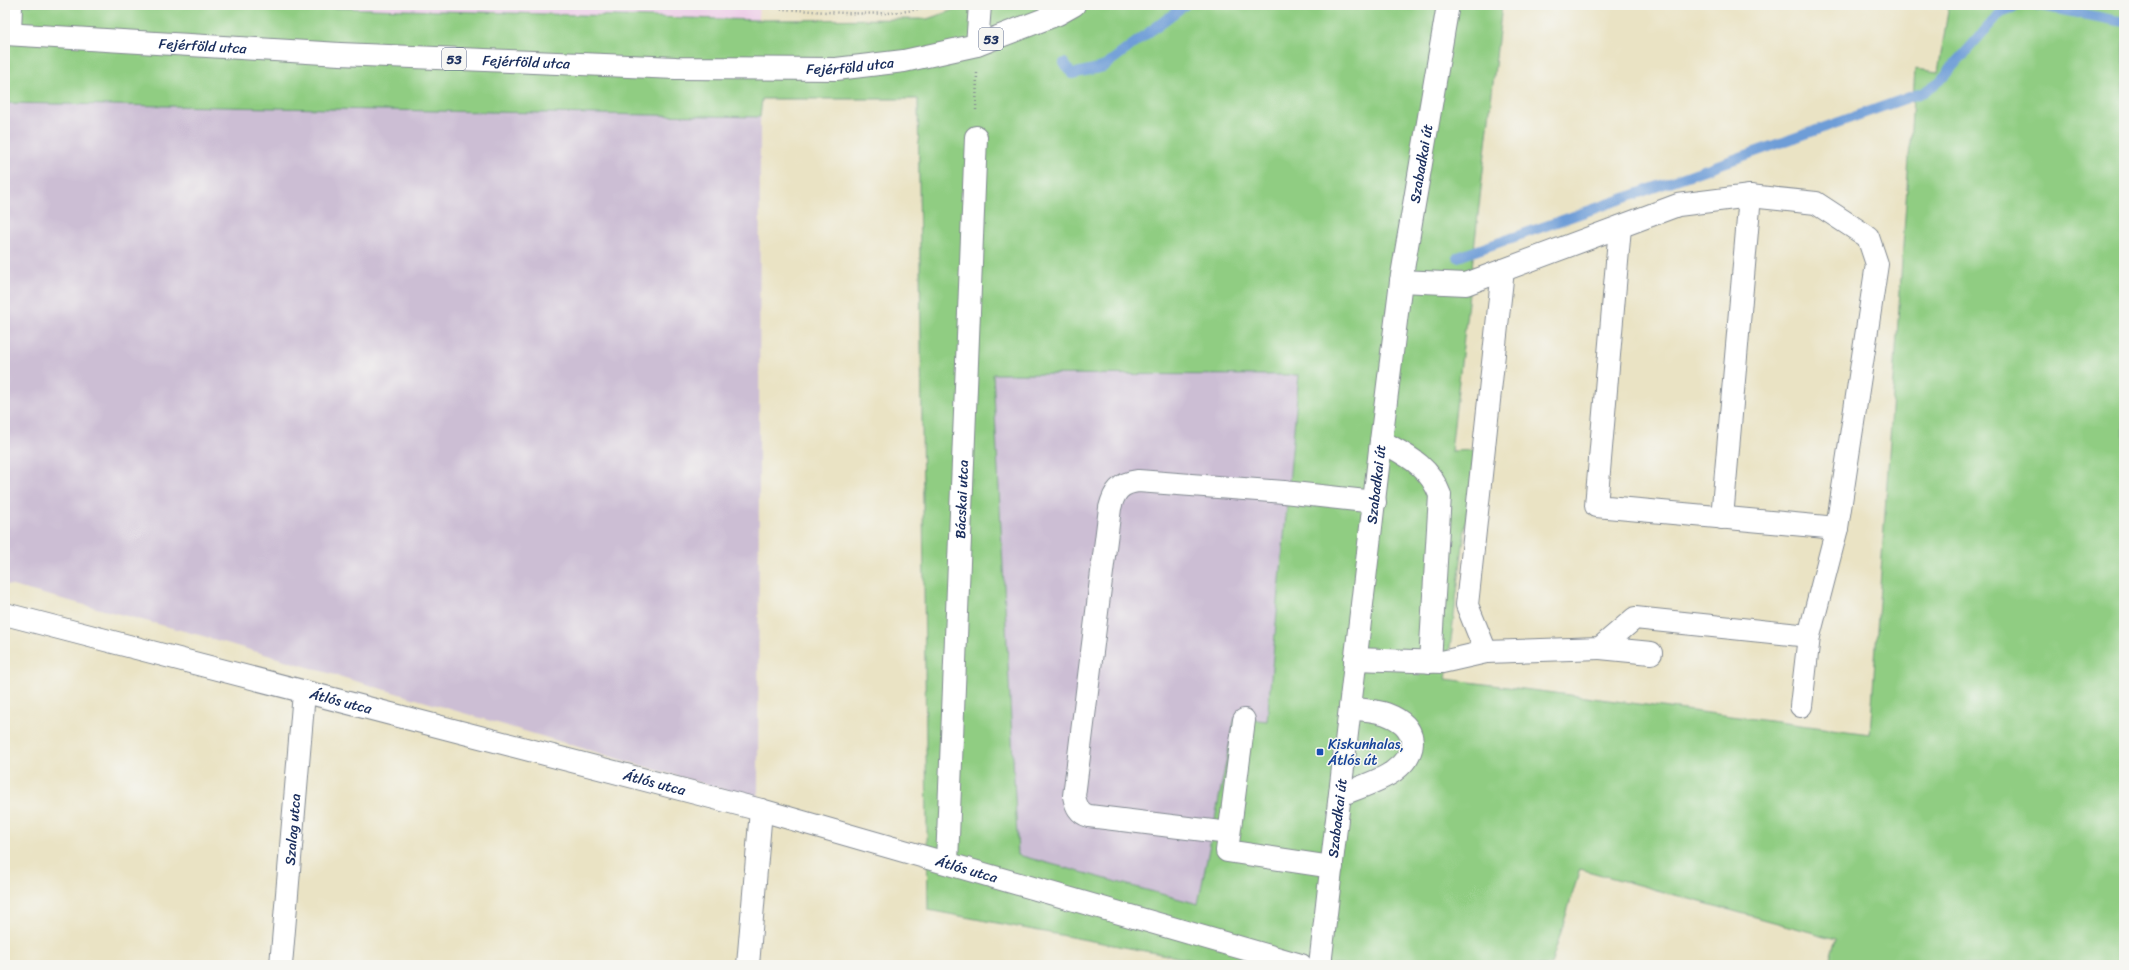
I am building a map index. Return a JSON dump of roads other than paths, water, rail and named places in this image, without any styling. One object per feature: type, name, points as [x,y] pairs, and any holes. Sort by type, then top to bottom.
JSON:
[{"type":"street","points":[[7,34],[11,5]]},
{"type":"street","points":[[977,45],[980,5]]},
{"type":"street","name":"53","points":[[977,45],[1058,14],[1074,5]]},
{"type":"street","name":"Szabadkai út","points":[[1320,965],[1401,281],[1448,5]]},
{"type":"street","name":"Fejérföld utca","points":[[7,34],[340,54],[676,68],[836,69],[904,61],[977,45]]},
{"type":"street","name":"Bácskai utca","points":[[947,862],[976,137]]},
{"type":"street","points":[[1401,281],[1466,284],[1678,205],[1750,196],[1816,203],[1868,237],[1878,264],[1837,528],[1809,636],[1801,706]]},
{"type":"street","points":[[1722,518],[1750,196]]},
{"type":"street","points":[[1620,227],[1596,506],[1837,528]]},
{"type":"street","points":[[1486,652],[1467,605],[1503,270]]},
{"type":"street","points":[[1381,441],[1415,461],[1429,473],[1435,482],[1440,495],[1430,662]]},
{"type":"street","points":[[1229,833],[1089,816],[1080,812],[1075,802],[1074,796],[1110,508],[1115,493],[1125,484],[1138,481],[1284,492],[1375,502]]},
{"type":"street","name":"Átlós utca","points":[[5,614],[304,693],[761,810],[947,862],[1301,965]]},
{"type":"street","points":[[1600,648],[1634,618],[1809,636]]},
{"type":"street","points":[[1356,659],[1442,662],[1486,652],[1600,648],[1651,653]]},
{"type":"street","name":"Szalag utca","points":[[282,965],[304,693]]},
{"type":"street","points":[[1340,795],[1394,772],[1407,757],[1413,744],[1411,731],[1401,722],[1386,714],[1350,708]]},
{"type":"street","points":[[1244,720],[1227,851],[1332,867]]},
{"type":"street","points":[[748,965],[761,810]]},
{"type":"waterway","points":[[1064,63],[1072,74],[1103,67],[1185,5]]},
{"type":"waterway","points":[[1458,257],[1924,92],[1940,81],[2001,12],[2020,5]]},
{"type":"waterway","points":[[2036,5],[2124,22]]},
{"type":"place","name":"Kiskunhalas, Átlós út","points":[[1320,752]]}]
